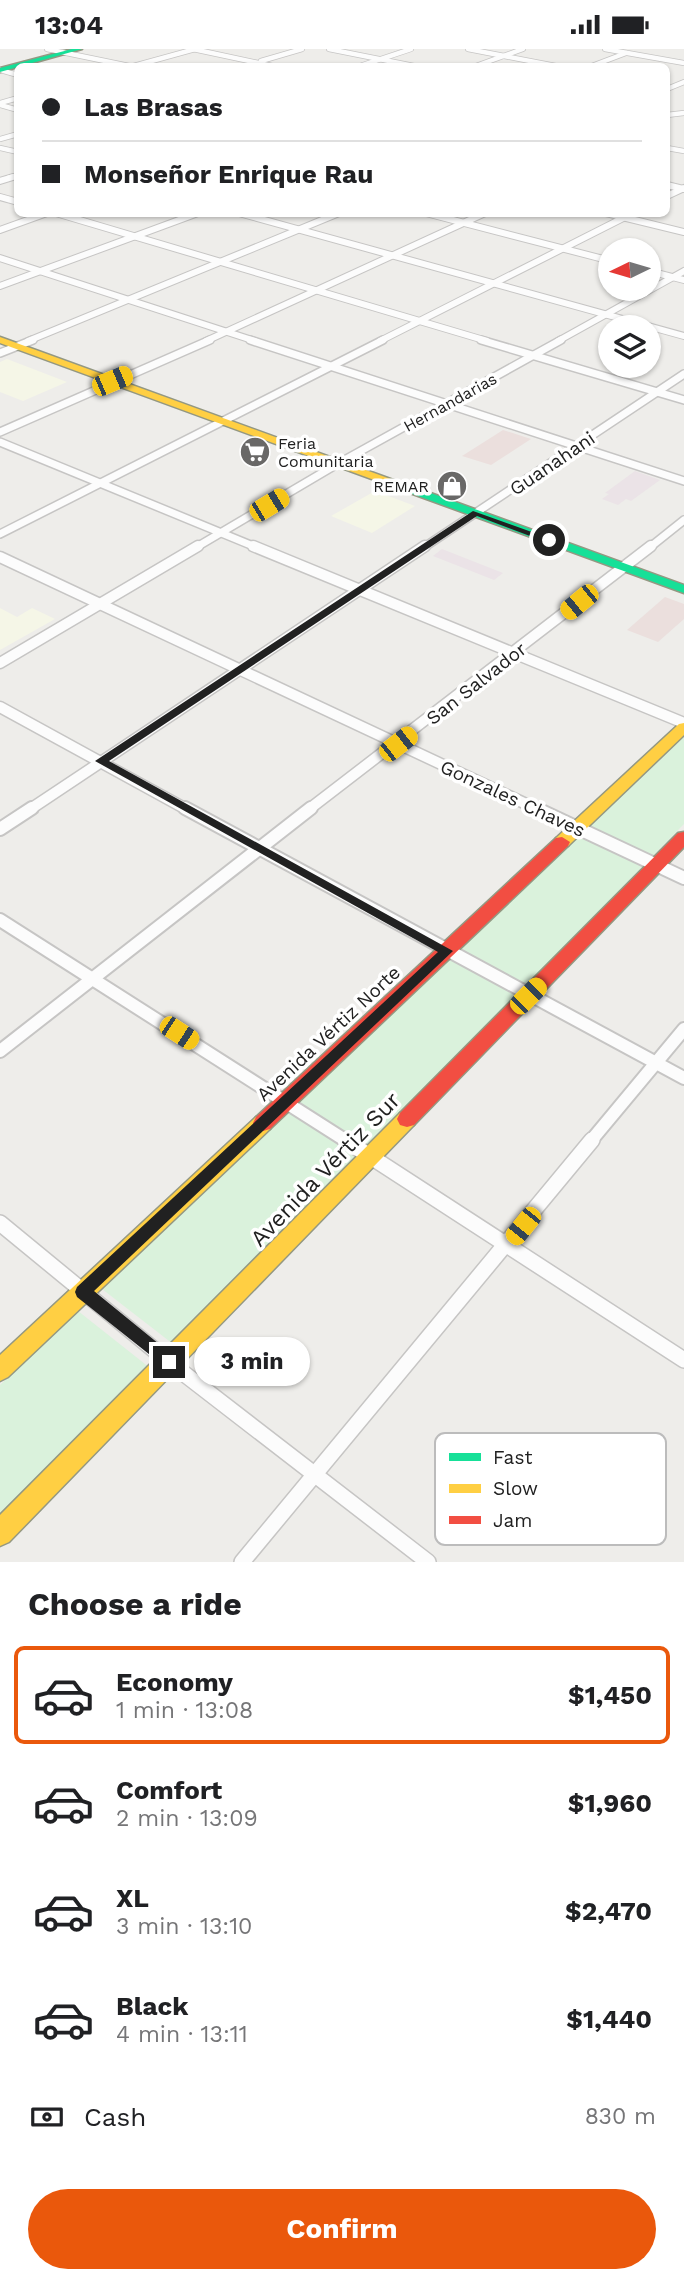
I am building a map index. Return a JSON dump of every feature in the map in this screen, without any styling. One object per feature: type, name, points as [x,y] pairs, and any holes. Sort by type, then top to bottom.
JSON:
[{"type":"street","points":[[143,63],[194,49],[261,63]]},
{"type":"street","points":[[257,62],[302,49]]},
{"type":"street","points":[[329,49],[399,63]]},
{"type":"street","points":[[368,63],[411,49]]},
{"type":"street","points":[[468,49],[540,63]]},
{"type":"street","points":[[484,63],[523,49]]},
{"type":"street","points":[[605,49],[684,63]]},
{"type":"street","points":[[600,63],[635,49]]},
{"type":"street","points":[[20,63],[64,50],[119,63]]},
{"type":"street","points":[[0,230],[36,217]]},
{"type":"street","points":[[70,217],[684,400]]},
{"type":"street","points":[[0,286],[187,217]]},
{"type":"street","points":[[253,217],[498,283],[604,315]]},
{"type":"street","points":[[0,353],[329,217]]},
{"type":"street","points":[[441,217],[598,258]]},
{"type":"street","points":[[0,432],[318,292],[391,255],[477,217]]},
{"type":"street","points":[[620,217],[684,232]]},
{"type":"street","points":[[0,534],[624,218]]},
{"type":"street","points":[[0,258],[684,481]]},
{"type":"street","name":"Hernandarias","points":[[604,315],[684,271]]},
{"type":"street","points":[[662,275],[684,280]]},
{"type":"street","name":"Hernandarias","points":[[0,663],[339,463],[598,318]]},
{"type":"street","points":[[661,330],[684,336]]},
{"type":"street","points":[[0,340],[684,589]]},
{"type":"street","name":"Guanahani","points":[[0,829],[684,374]]},
{"type":"street","points":[[0,442],[684,725]]},
{"type":"street","name":"San Salvador","points":[[0,1051],[258,848],[398,744],[684,520]]},
{"type":"street","name":"Gonzales Chaves","points":[[0,557],[684,878]]},
{"type":"street","points":[[0,707],[528,996],[684,1078]]},
{"type":"street","name":"Avenida Vértiz Norte","points":[[0,1370],[684,725]]},
{"type":"street","name":"Avenida Vértiz Sur","points":[[0,1533],[684,837]]},
{"type":"street","points":[[0,920],[684,1360]]},
{"type":"street","points":[[242,1562],[684,1029]]},
{"type":"street","points":[[0,1223],[169,1362],[428,1562]]},
{"type":"shaded area","points":[[7,359],[67,382],[23,401],[0,392],[0,362]]},
{"type":"shaded area","points":[[503,430],[531,439],[491,465],[462,456]]},
{"type":"shaded area","points":[[635,471],[660,480],[631,501],[626,499],[618,505],[602,499],[609,494],[605,493]]},
{"type":"shaded area","points":[[375,491],[415,506],[372,533],[331,516]]},
{"type":"shaded area","points":[[442,549],[503,573],[494,580],[433,556]]},
{"type":"shaded area","points":[[665,597],[684,604],[684,619],[658,642],[627,630]]},
{"type":"shaded area","points":[[0,608],[17,617],[32,608],[55,619],[0,650]]},
{"type":"green space","points":[[684,737],[684,824],[173,1344],[102,1289]]},
{"type":"green space","points":[[78,1311],[150,1368],[0,1519],[0,1385]]},
{"type":"traffic: fast","points":[[26,63],[79,49]]},
{"type":"traffic: fast","points":[[0,70],[14,66]]},
{"type":"traffic: fast","points":[[403,487],[684,589]]},
{"type":"traffic: slow","points":[[0,340],[403,487]]},
{"type":"traffic: slow","points":[[562,842],[684,727]]},
{"type":"traffic: slow","points":[[0,1533],[407,1119]]},
{"type":"traffic: slow","points":[[0,1370],[263,1123]]},
{"type":"traffic: jam","points":[[407,1119],[684,837]]},
{"type":"traffic: jam","points":[[263,1123],[562,842]]},
{"type":"place","name":"Feria Comunitaria","points":[[255,452]]},
{"type":"place","name":"REMAR","points":[[452,486]]},
{"type":"route","points":[[169,1362],[83,1292],[446,951],[101,761],[476,513],[549,540]]}]
